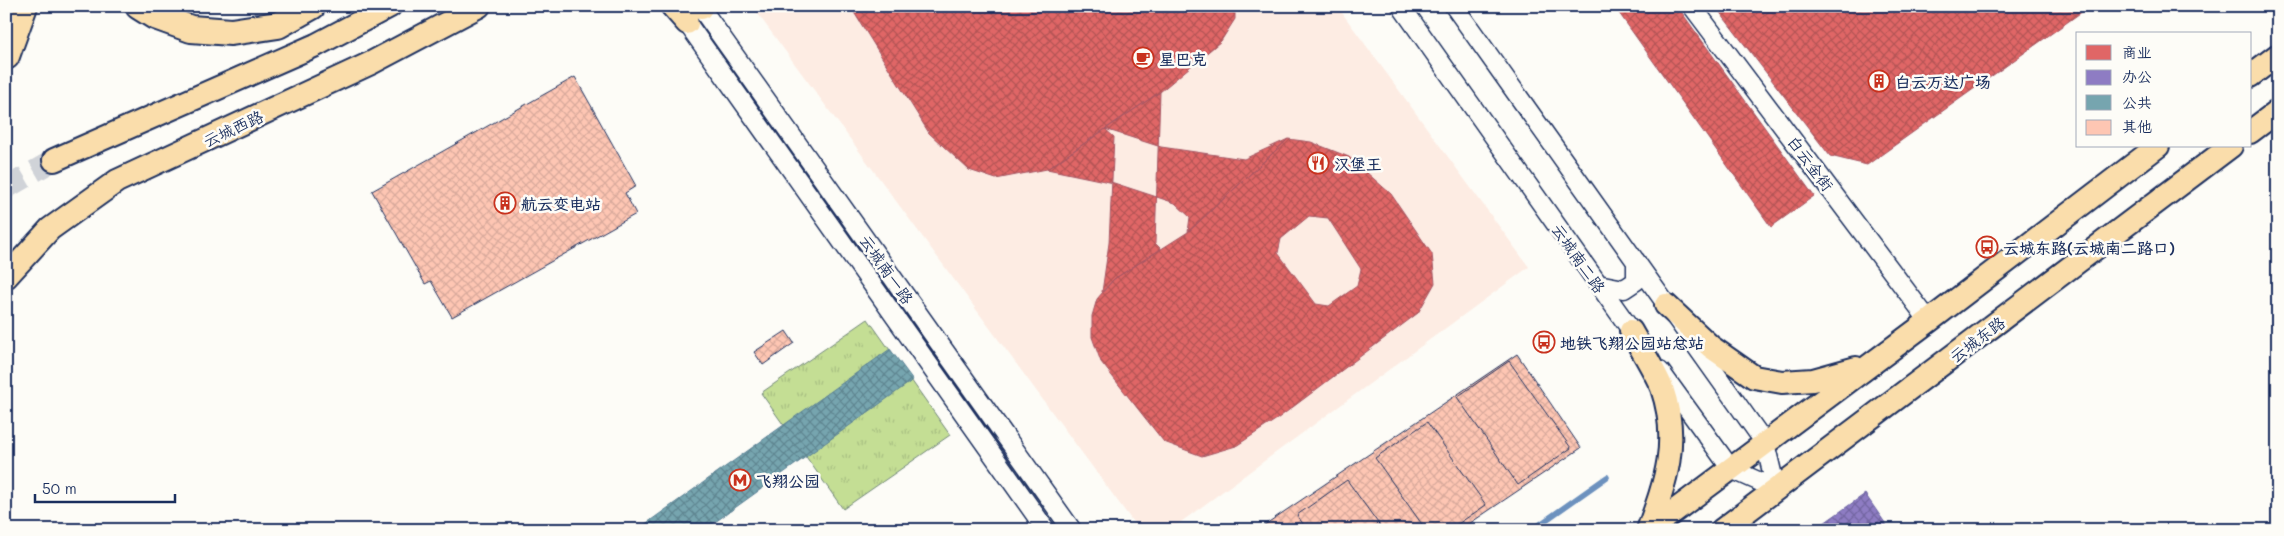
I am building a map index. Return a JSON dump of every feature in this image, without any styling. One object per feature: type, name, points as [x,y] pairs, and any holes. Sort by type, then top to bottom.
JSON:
[{"type":"highway","points":[[6,56],[24,6]]},
{"type":"highway","points":[[139,6],[154,16],[191,29],[231,32],[278,25],[312,6]]},
{"type":"main road","points":[[54,160],[316,46],[390,6]]},
{"type":"main road","name":"云城西路","points":[[6,277],[50,229],[117,181],[371,63],[479,6]]},
{"type":"main road","points":[[2252,75],[2278,56]]},
{"type":"main road","points":[[2252,130],[2278,111]]},
{"type":"main road","points":[[1648,530],[1929,321],[2155,148]]},
{"type":"main road","name":"云城东路","points":[[1722,530],[2229,148]]},
{"type":"main road","points":[[1666,305],[1711,346],[1754,376],[1776,381],[1813,380],[1869,365]]},
{"type":"main road","points":[[1631,331],[1661,387],[1668,410],[1670,431],[1670,457],[1665,483],[1648,530]]},
{"type":"street","name":"云城南二路","points":[[1401,6],[1631,331],[1731,468],[1776,489]]},
{"type":"street","points":[[1454,6],[1765,443],[1776,489]]},
{"type":"street","name":"白云金街","points":[[1692,6],[1929,321]]},
{"type":"street","name":"云城南一路","points":[[690,11],[1046,530]]},
{"type":"street","name":"云城南一路","points":[[690,11],[1072,530]]},
{"type":"street","points":[[1598,284],[1624,289],[1636,280],[1636,261]]},
{"type":"shaded area","points":[[752,6],[1337,6],[1529,267],[1170,530],[1139,530]]},
{"type":"green space","name":"飞翔公园","points":[[868,319],[950,435],[843,509],[761,393]]},
{"type":"building: 商业","points":[[850,6],[1108,6],[1119,9],[1122,6],[1235,6],[1235,19],[1221,41],[1160,92],[1047,169],[996,179],[969,170],[929,133]]},
{"type":"building: 商业","points":[[1614,6],[1677,6],[1814,196],[1771,227]]},
{"type":"building: 商业","name":"白云万达广场","points":[[1715,6],[2090,6],[1867,165],[1830,156]]},
{"type":"building: 商业","points":[[1160,92],[1155,243],[1161,249],[1114,279],[1102,292],[1109,243],[1114,137],[1105,129]]},
{"type":"building: 商业","points":[[1105,129],[1161,147],[1244,159],[1288,139],[1188,232],[1190,217],[1175,203],[1114,183],[1047,169]]},
{"type":"building: 商业","points":[[1288,139],[1311,142],[1349,157],[1391,194],[1432,254],[1435,283],[1418,313],[1277,419],[1236,446],[1202,456],[1164,442],[1101,362],[1092,337],[1092,316],[1097,299],[1114,279],[1188,232]],"holes":[[[1309,216],[1328,218],[1361,269],[1357,286],[1329,306],[1316,304],[1278,253],[1281,239]]]},
{"type":"building: 办公","points":[[1865,494],[1890,530],[1814,530]]},
{"type":"building: 公共","name":"飞翔公园","points":[[890,349],[913,380],[704,530],[637,530]]},
{"type":"building: 其他","name":"航云变电站","points":[[575,77],[636,186],[625,193],[636,214],[452,317],[431,281],[425,284],[372,191]]},
{"type":"building: 其他","points":[[786,331],[794,343],[763,365],[754,352]]},
{"type":"building: 其他","points":[[1517,354],[1581,448],[1460,530],[1257,530]]},
{"type":"building: 其他","points":[[1509,361],[1571,448],[1518,485],[1457,397]]},
{"type":"building: 其他","points":[[1427,422],[1486,505],[1449,530],[1426,530],[1375,458]]},
{"type":"building: 其他","points":[[1347,480],[1383,530],[1307,530],[1297,515]]},
{"type":"waterway","points":[[1532,530],[1607,477]]},
{"type":"tunnel","points":[[6,188],[54,160]]},
{"type":"place","name":"星巴克","points":[[1143,58]]},
{"type":"place","name":"白云万达广场","points":[[1879,81]]},
{"type":"place","name":"汉堡王","points":[[1318,163]]},
{"type":"place","name":"航云变电站","points":[[505,203]]},
{"type":"place","name":"云城东路(云城南二路口)","points":[[1987,247]]},
{"type":"place","name":"地铁飞翔公园站总站","points":[[1544,342]]},
{"type":"place","name":"飞翔公园","points":[[740,480]]}]
